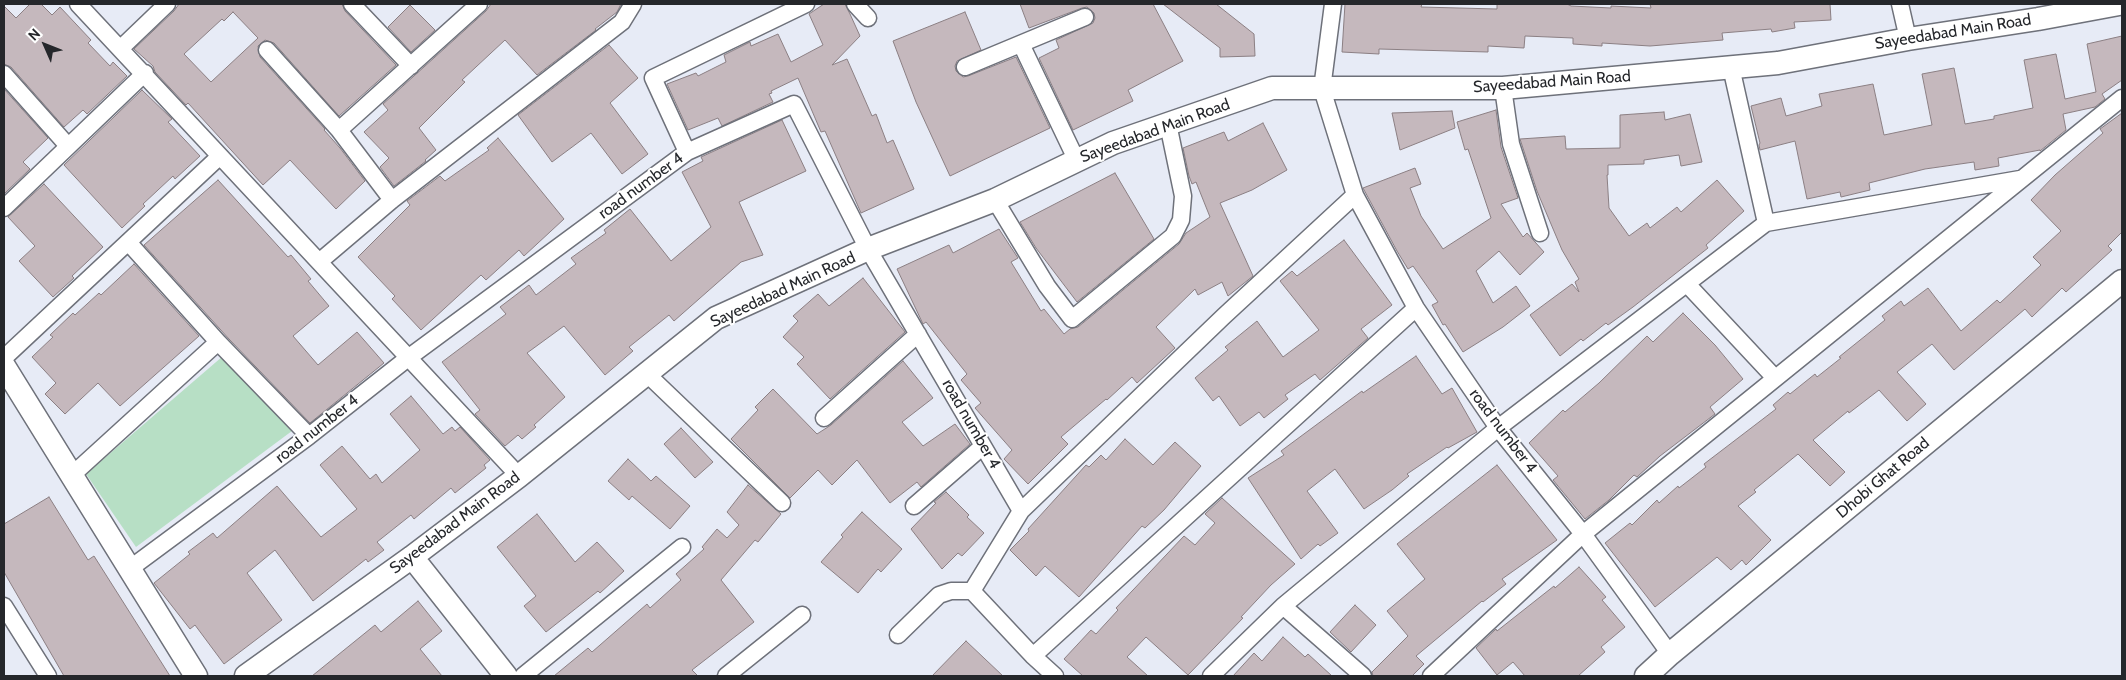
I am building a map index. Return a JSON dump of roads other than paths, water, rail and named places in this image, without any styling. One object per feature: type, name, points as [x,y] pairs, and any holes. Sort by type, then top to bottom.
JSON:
[{"type":"main road","name":"Sayeedabad Main Road","points":[[246,676],[412,557],[519,476],[716,318],[868,249],[994,200],[1076,159],[1113,143],[1272,88],[1503,88],[1778,63],[1908,39],[2036,11],[2117,4]]},
{"type":"main road","name":"Dhobi Ghat Road","points":[[1646,676],[1670,654],[2122,281]]},
{"type":"main road","points":[[4,366],[128,570],[196,676]]},
{"type":"main road","points":[[412,557],[506,676]]},
{"type":"street","points":[[78,4],[145,73],[519,476]]},
{"type":"street","points":[[120,49],[167,4]]},
{"type":"street","points":[[352,4],[412,66]]},
{"type":"street","points":[[339,130],[479,4]]},
{"type":"street","points":[[319,262],[392,200],[622,22],[633,4]]},
{"type":"street","points":[[687,152],[652,78],[806,4]]},
{"type":"street","points":[[855,4],[868,18]]},
{"type":"street","name":"road number 4","points":[[1333,4],[1322,89],[1355,195],[1416,308],[1498,428],[1583,534],[1670,654]]},
{"type":"street","points":[[1900,4],[1908,39]]},
{"type":"street","points":[[965,67],[1085,17]]},
{"type":"street","points":[[1021,44],[1076,159]]},
{"type":"street","points":[[267,50],[339,130],[392,200]]},
{"type":"street","points":[[1731,67],[1766,223]]},
{"type":"street","points":[[4,208],[145,73]]},
{"type":"street","points":[[4,74],[68,146]]},
{"type":"street","points":[[1503,88],[1511,144],[1540,234]]},
{"type":"street","points":[[1431,676],[1583,534],[2122,98]]},
{"type":"street","name":"road number 4","points":[[128,570],[309,436],[408,358],[687,152],[794,104],[868,249],[1021,511]]},
{"type":"street","points":[[994,200],[1047,286],[1072,319],[1173,236],[1181,220],[1183,196],[1168,124]]},
{"type":"street","points":[[4,358],[220,156]]},
{"type":"street","points":[[1212,676],[1283,606],[1498,428],[1766,223],[2020,179]]},
{"type":"street","points":[[972,591],[1021,511],[1224,316],[1355,195]]},
{"type":"street","points":[[128,242],[218,342],[309,436]]},
{"type":"street","points":[[1687,284],[1775,378]]},
{"type":"street","points":[[1033,656],[1416,308]]},
{"type":"street","points":[[824,418],[918,334]]},
{"type":"street","points":[[71,476],[218,342]]},
{"type":"street","points":[[646,373],[782,503]]},
{"type":"street","points":[[914,506],[983,446]]},
{"type":"street","points":[[523,676],[682,548]]},
{"type":"street","points":[[898,635],[938,595],[951,591],[972,591],[1033,656],[1055,676]]},
{"type":"street","points":[[4,606],[48,676]]},
{"type":"street","points":[[1283,606],[1363,676]]},
{"type":"street","points":[[726,676],[802,615]]}]
